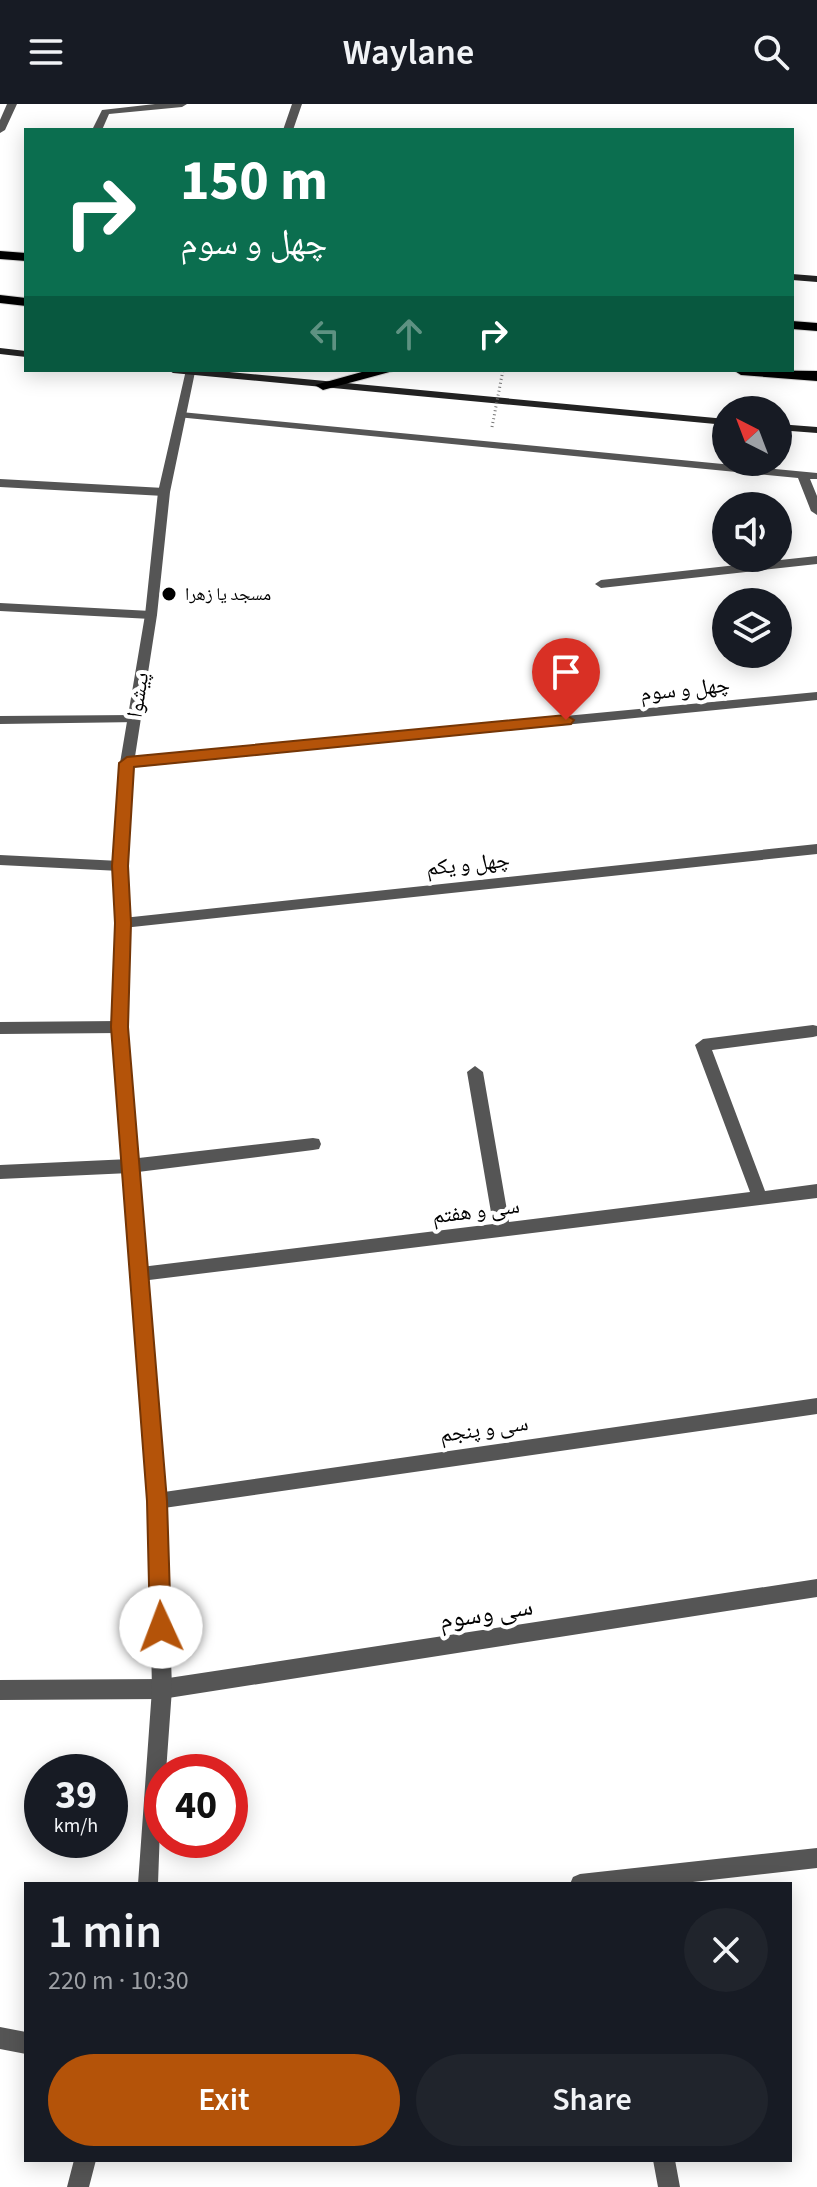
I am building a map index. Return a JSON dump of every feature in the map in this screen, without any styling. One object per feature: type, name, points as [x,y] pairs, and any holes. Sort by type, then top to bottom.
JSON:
[{"type":"highway","points":[[0,255],[24,257]]},
{"type":"highway","points":[[0,299],[24,302]]},
{"type":"highway","points":[[794,325],[817,327]]},
{"type":"highway","points":[[323,385],[380,372]]},
{"type":"highway","points":[[766,372],[817,376]]},
{"type":"main road","points":[[794,277],[817,279]]},
{"type":"main road","points":[[0,351],[24,354]]},
{"type":"main road","points":[[190,372],[712,421]]},
{"type":"main road","points":[[792,428],[817,430]]},
{"type":"street","points":[[0,130],[12,104]]},
{"type":"street","points":[[98,128],[105,112],[182,104]]},
{"type":"street","points":[[289,128],[297,104]]},
{"type":"street","name":"پیشوا","points":[[148,1882],[162,1689],[157,1501],[120,1027],[123,923],[120,866],[127,763],[151,615],[164,492],[190,372]]},
{"type":"street","points":[[181,415],[817,476]]},
{"type":"street","points":[[803,475],[817,511]]},
{"type":"street","points":[[0,483],[164,492]]},
{"type":"street","points":[[601,584],[817,560]]},
{"type":"street","points":[[0,607],[151,615]]},
{"type":"street","name":"چهل و سوم","points":[[127,763],[817,696]]},
{"type":"street","points":[[0,720],[134,719]]},
{"type":"street","name":"چهل و یکم","points":[[123,923],[817,849]]},
{"type":"street","points":[[0,860],[120,866]]},
{"type":"street","points":[[0,1028],[120,1027]]},
{"type":"street","points":[[760,1198],[703,1045],[813,1031]]},
{"type":"street","points":[[475,1072],[502,1230]]},
{"type":"street","points":[[0,1172],[130,1166],[313,1144]]},
{"type":"street","name":"سی و هفتم","points":[[141,1274],[817,1191]]},
{"type":"street","name":"سی و پنجم","points":[[157,1501],[817,1406]]},
{"type":"street","name":"سی وسوم","points":[[0,1690],[162,1689],[817,1588]]},
{"type":"street","points":[[598,1882],[817,1858]]},
{"type":"street","points":[[0,2038],[24,2043]]},
{"type":"street","points":[[78,2187],[84,2162]]},
{"type":"street","points":[[664,2162],[669,2187]]},
{"type":"path","points":[[492,427],[503,372]]},
{"type":"place","name":"مسجد یا زهرا","points":[[169,594]]},
{"type":"route","points":[[161,1627],[157,1501],[120,1027],[123,923],[120,866],[127,763],[566,720]]}]
